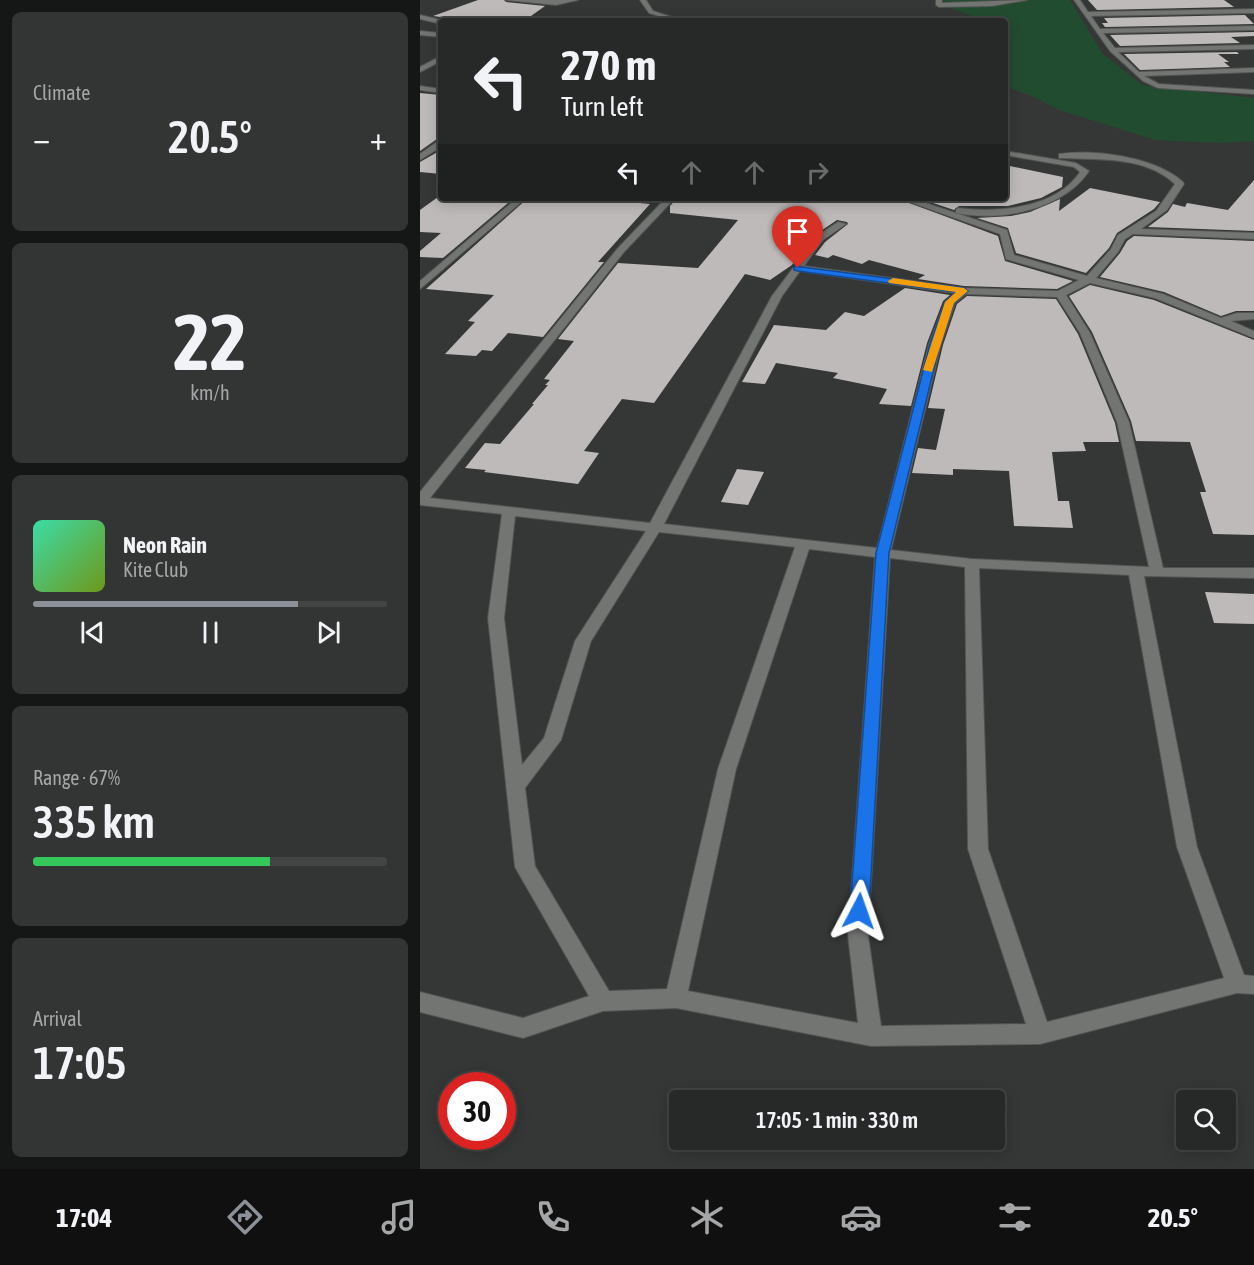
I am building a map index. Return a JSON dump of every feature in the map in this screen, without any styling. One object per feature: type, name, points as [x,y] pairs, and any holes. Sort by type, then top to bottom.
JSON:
[{"type":"street","points":[[509,0],[555,2],[575,0]]},
{"type":"street","points":[[643,0],[648,9],[673,18]]},
{"type":"street","points":[[939,0],[939,5],[992,4],[1024,0]]},
{"type":"street","points":[[1077,0],[1113,50],[1146,81],[1158,86],[1254,92]]},
{"type":"street","points":[[648,9],[655,3]]},
{"type":"street","points":[[1087,14],[1254,11]]},
{"type":"street","points":[[420,17],[438,21]]},
{"type":"street","points":[[1099,31],[1254,28]]},
{"type":"street","points":[[420,33],[438,35]]},
{"type":"street","points":[[1113,50],[1254,47]]},
{"type":"street","points":[[420,70],[438,60]]},
{"type":"street","points":[[1137,74],[1254,70]]},
{"type":"street","points":[[420,88],[438,91]]},
{"type":"street","points":[[420,158],[438,145]]},
{"type":"street","points":[[798,268],[964,291],[1060,294],[1089,279],[1115,250],[1121,237],[1155,216],[1169,202],[1172,192],[1180,184],[1174,178],[1139,161],[1008,151]]},
{"type":"street","points":[[930,209],[937,206],[971,213],[1024,207],[1057,197],[1081,182],[1085,171],[1076,165],[1008,152]]},
{"type":"street","points":[[420,286],[519,201]]},
{"type":"street","points":[[420,501],[621,250],[668,201]]},
{"type":"street","points":[[910,201],[1004,232],[1009,257],[1042,268],[1159,296],[1254,335]]},
{"type":"street","points":[[516,786],[552,740],[583,641],[655,527],[777,296],[820,238],[841,224]]},
{"type":"street","points":[[1131,231],[1254,236]]},
{"type":"street","points":[[871,1036],[858,935],[883,553],[935,344],[950,302],[964,291]]},
{"type":"street","points":[[1060,294],[1085,333],[1123,423],[1157,572]]},
{"type":"street","points":[[1221,321],[1238,316],[1254,316]]},
{"type":"street","points":[[420,501],[972,562],[1157,572],[1254,573]]},
{"type":"street","points":[[509,511],[496,618],[525,867],[603,1001]]},
{"type":"street","points":[[675,998],[727,769],[803,544]]},
{"type":"street","points":[[972,562],[978,849],[1040,1034]]},
{"type":"street","points":[[420,1002],[523,1028],[603,1001],[675,998],[871,1036],[1040,1034],[1246,985],[1187,847],[1136,571]]},
{"type":"green space","points":[[941,0],[1070,0],[1102,53],[1142,85],[1254,98],[1254,141],[1220,143],[1155,140],[1059,110],[1008,87],[1008,18],[977,18],[943,5]]},
{"type":"building","points":[[478,0],[504,0],[545,6],[528,18],[433,16]]},
{"type":"building","points":[[1088,0],[1224,0],[1234,7],[1097,10]]},
{"type":"building","points":[[1245,15],[1254,24],[1105,27],[1102,23],[1108,23],[1104,18]]},
{"type":"building","points":[[1254,32],[1254,36],[1231,37],[1240,43],[1120,46],[1110,35]]},
{"type":"building","points":[[1237,52],[1239,54],[1218,54],[1229,62],[1224,62],[1230,67],[1140,70],[1124,54]]},
{"type":"building","points":[[420,93],[438,95],[438,139],[420,151]]},
{"type":"building","points":[[438,152],[438,174],[420,172],[420,162]]},
{"type":"building","points":[[1008,166],[1063,177],[1062,187],[1041,198],[1008,206],[959,206],[954,210],[927,201],[1008,201]]},
{"type":"building","points":[[1254,180],[1254,231],[1148,227],[1168,212],[1173,204],[1185,207],[1187,203],[1228,210]]},
{"type":"building","points":[[1090,188],[1160,202],[1154,209],[1117,233],[1109,248],[1086,273],[1016,253],[1008,228],[977,218],[1011,216],[1030,212],[1060,199],[1059,211]]},
{"type":"building","points":[[438,197],[438,201],[508,203],[443,258],[420,257],[420,251],[441,233],[420,232],[420,210]]},
{"type":"building","points":[[525,201],[619,201],[650,204],[598,262],[604,262],[543,337],[508,333],[492,351],[482,350],[476,356],[445,354],[475,322],[468,321],[494,295],[426,289]]},
{"type":"building","points":[[674,201],[904,201],[998,236],[1005,261],[1073,281],[1057,289],[964,286],[918,279],[925,275],[869,260],[862,264],[833,255],[828,258],[815,255],[825,242],[848,224],[837,220],[815,235],[792,265],[770,280],[745,274],[654,403],[622,399],[584,451],[599,453],[578,484],[465,468],[485,443],[500,444],[534,404],[532,404],[550,380],[544,379],[574,341],[558,339],[618,263],[698,268],[738,220],[670,213],[670,206]]},
{"type":"building","points":[[1134,236],[1254,241],[1254,311],[1236,311],[1221,316],[1164,292],[1100,277],[1127,241]]},
{"type":"building","points":[[1090,285],[1154,300],[1254,340],[1254,535],[1213,534],[1200,492],[1206,492],[1190,442],[1136,441],[1131,421],[1092,332],[1069,296]]},
{"type":"building","points":[[905,288],[950,295],[943,301],[927,343],[911,406],[879,404],[887,389],[833,378],[838,373],[776,363],[765,384],[742,382],[774,325],[826,330],[845,312],[864,316]]},
{"type":"building","points":[[967,296],[1056,299],[1078,334],[1115,423],[1119,442],[1083,442],[1086,451],[1052,452],[1058,501],[1069,501],[1073,528],[1014,526],[1009,471],[953,469],[953,475],[912,473],[918,448],[936,450],[945,409],[928,408],[943,345],[957,304]]},
{"type":"building","points":[[737,469],[764,472],[748,505],[721,502]]},
{"type":"building","points":[[1205,592],[1254,594],[1254,624],[1214,623]]},
{"type":"slow traffic","points":[[893,281],[964,291],[950,302],[928,370]]},
{"type":"route","points":[[798,268],[964,291],[950,302],[935,344],[883,553],[859,911]]}]
